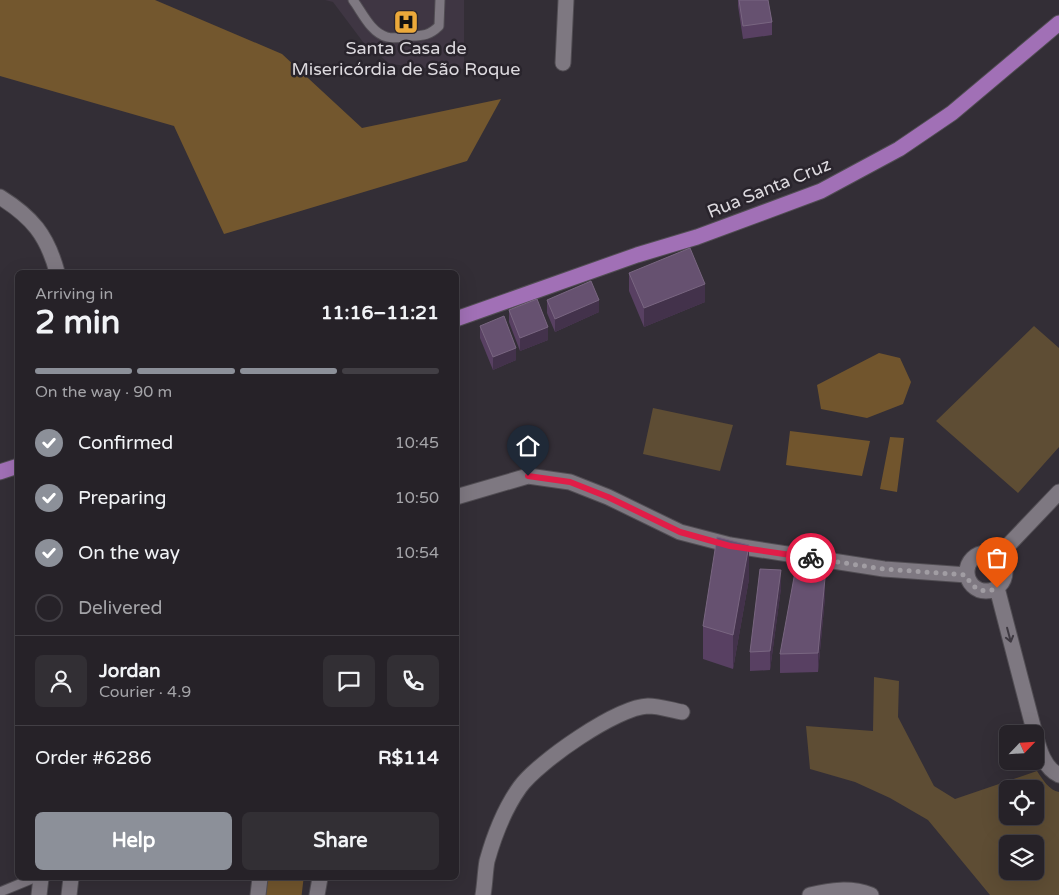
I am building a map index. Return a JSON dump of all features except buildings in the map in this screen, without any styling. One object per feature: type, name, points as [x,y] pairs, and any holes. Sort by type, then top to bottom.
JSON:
[{"type":"main road","name":"Rua Santa Cruz","points":[[459,317],[637,255],[697,237],[821,191],[899,149],[952,113],[1059,23]]},
{"type":"main road","points":[[0,472],[15,467]]},
{"type":"street","points":[[563,63],[566,0]]},
{"type":"street","points":[[0,197],[21,210],[39,229],[53,258],[56,270]]},
{"type":"street","points":[[459,496],[528,476],[570,482],[608,497],[680,532],[730,546],[884,569],[966,575]]},
{"type":"street","points":[[998,556],[1059,492]]},
{"type":"street","points":[[988,552],[998,556],[1005,567],[1005,573],[1004,579],[997,588],[988,592],[978,590],[970,584],[966,575],[968,563],[976,554],[988,552]]},
{"type":"street","points":[[997,588],[1033,725]]},
{"type":"street","points":[[483,895],[487,861],[503,818],[520,786],[547,761],[570,743],[630,710],[647,706],[682,712]]},
{"type":"street","points":[[1044,760],[1059,775]]},
{"type":"street","points":[[39,895],[41,880]]},
{"type":"street","points":[[69,895],[70,880]]},
{"type":"street","points":[[258,895],[260,880]]},
{"type":"street","points":[[317,895],[320,880]]},
{"type":"street","points":[[810,895],[835,889],[860,891],[871,895]]},
{"type":"lane","points":[[353,0],[369,23],[387,37],[431,34],[439,26],[440,0]]},
{"type":"lane","points":[[0,892],[29,880]]},
{"type":"shaded area","points":[[0,0],[155,0],[282,54],[362,128],[501,99],[467,161],[224,234],[174,126],[0,76]]},
{"type":"shaded area","name":"Santa Casa de Misericórdia de São Roque","points":[[325,0],[464,0],[464,69],[426,68],[390,64],[363,42],[333,2]]},
{"type":"shaded area","points":[[1034,326],[1059,348],[1059,447],[1018,493],[936,421]]},
{"type":"shaded area","points":[[879,353],[900,358],[911,382],[903,404],[867,418],[821,409],[817,385]]},
{"type":"shaded area","points":[[653,408],[733,425],[720,471],[643,454]]},
{"type":"shaded area","points":[[790,431],[870,441],[862,476],[786,465]]},
{"type":"shaded area","points":[[890,437],[904,438],[897,492],[880,489]]},
{"type":"shaded area","points":[[874,677],[899,681],[898,717],[934,786],[955,799],[999,784],[999,825],[1044,825],[1044,781],[1049,787],[1059,792],[1059,895],[990,895],[928,820],[890,798],[855,782],[810,769],[806,726],[873,731]]},
{"type":"shaded area","points":[[1037,771],[1043,780],[1011,780]]},
{"type":"waterway","points":[[282,895],[284,880]]},
{"type":"way so far","points":[[811,558],[884,569],[966,575],[970,584],[978,590],[988,592],[997,588]]},
{"type":"place","name":"Santa Casa de Misericórdia de São Roque","points":[[406,22]]},
{"type":"route","points":[[528,476],[570,482],[608,497],[680,532],[730,546],[811,558]]}]
